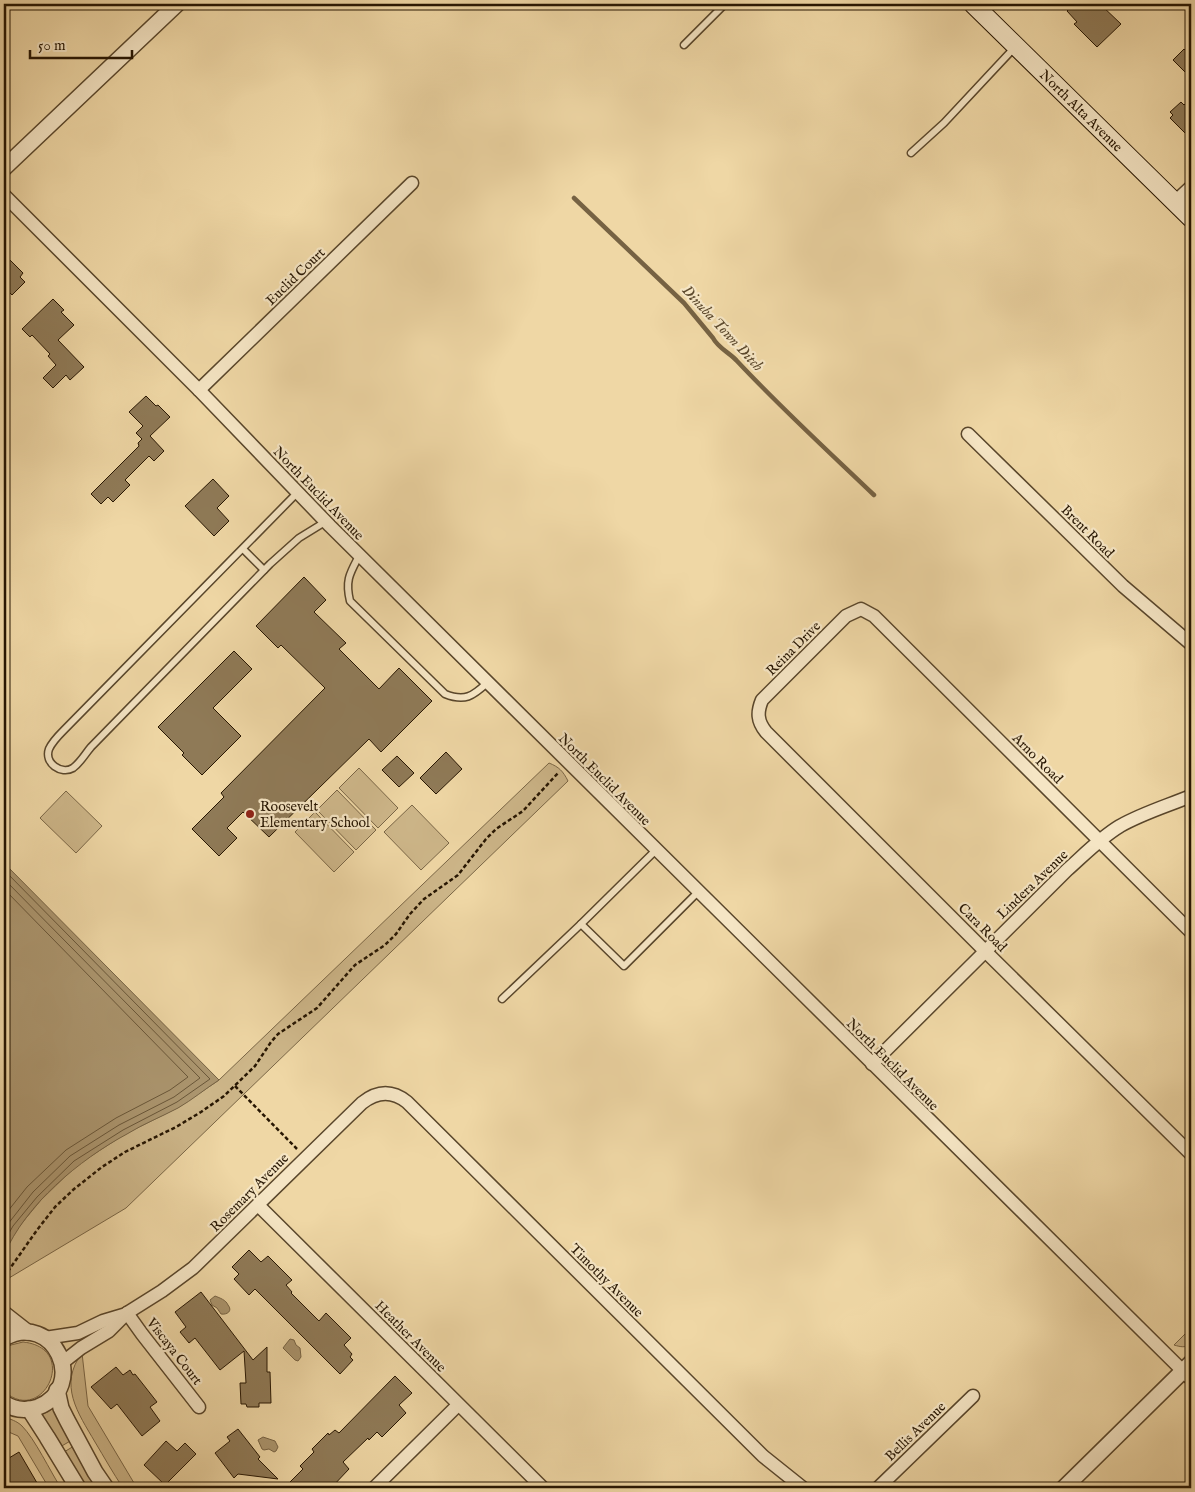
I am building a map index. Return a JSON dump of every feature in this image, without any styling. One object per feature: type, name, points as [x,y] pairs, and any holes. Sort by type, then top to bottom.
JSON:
[{"type":"main road","name":"North Alta Avenue","points":[[973,4],[1191,218]]},
{"type":"street","points":[[4,168],[177,4]]},
{"type":"street","name":"Euclid Court","points":[[199,390],[412,183]]},
{"type":"street","points":[[1175,202],[1191,187]]},
{"type":"street","name":"North Euclid Avenue","points":[[4,195],[199,390],[359,556],[872,1064],[1189,1371]]},
{"type":"street","name":"Brent Road","points":[[968,434],[1123,586],[1191,644]]},
{"type":"street","name":"Reina Drive","points":[[758,717],[762,700],[846,616],[861,609]]},
{"type":"street","name":"Arno Road","points":[[861,609],[874,616],[1191,932]]},
{"type":"street","name":"Cara Road","points":[[758,717],[766,732],[1191,1154]]},
{"type":"street","name":"Lindera Avenue","points":[[872,1064],[1067,870],[1100,840],[1137,818],[1191,796]]},
{"type":"street","name":"Rosemary Avenue","points":[[62,1363],[128,1313],[193,1268],[368,1098],[382,1093],[389,1093]]},
{"type":"street","name":"Timothy Avenue","points":[[389,1093],[407,1102],[763,1456],[803,1488]]},
{"type":"street","name":"Heather Avenue","points":[[258,1205],[543,1488]]},
{"type":"street","name":"Rosemary Avenue","points":[[45,1338],[78,1333],[103,1321],[128,1313]]},
{"type":"street","name":"Viscaya Court","points":[[128,1313],[199,1408]]},
{"type":"street","points":[[4,1314],[27,1332],[45,1338],[57,1350],[62,1363],[62,1377],[58,1390],[46,1403],[29,1409],[19,1409],[5,1405]]},
{"type":"street","points":[[4,1338],[16,1333],[27,1332]]},
{"type":"street","points":[[1064,1488],[1189,1371]]},
{"type":"street","points":[[58,1390],[61,1408],[95,1472],[106,1488]]},
{"type":"street","name":"Bellis Avenue","points":[[878,1488],[973,1396]]},
{"type":"street","points":[[374,1488],[458,1405]]},
{"type":"street","points":[[29,1409],[78,1488]]},
{"type":"lane","points":[[684,45],[725,4]]},
{"type":"lane","points":[[911,153],[944,123],[1016,46]]},
{"type":"lane","points":[[298,493],[64,730],[49,748],[48,757],[51,764],[64,770],[76,765],[91,747],[264,570],[299,538],[325,522]]},
{"type":"lane","points":[[243,549],[264,570]]},
{"type":"lane","points":[[359,556],[349,575],[347,589],[350,601],[445,694],[455,698],[470,696],[475,694],[487,682]]},
{"type":"lane","points":[[502,999],[656,850]]},
{"type":"lane","points":[[581,924],[624,966],[698,892]]},
{"type":"path","points":[[4,1277],[36,1230],[74,1189],[125,1152],[202,1112],[235,1086],[255,1066],[278,1034],[317,1008],[355,965],[385,945],[396,934],[414,908],[458,875],[486,839],[496,829],[523,811],[558,772]]},
{"type":"path","points":[[235,1086],[305,1158]]},
{"type":"shaded area","points":[[549,763],[560,770],[568,781],[126,1208],[4,1281],[4,1255],[17,1229],[41,1200],[77,1165],[125,1134],[179,1107],[219,1080]]},
{"type":"shaded area","points":[[359,768],[398,808],[378,828],[339,788]]},
{"type":"shaded area","points":[[337,790],[376,830],[356,850],[317,810]]},
{"type":"shaded area","points":[[66,791],[102,826],[76,853],[40,818]]},
{"type":"shaded area","points":[[412,805],[449,843],[421,870],[384,832]]},
{"type":"shaded area","points":[[315,812],[354,852],[334,872],[295,832]]},
{"type":"shaded area","points":[[1191,1328],[1191,1344],[1183,1347],[1174,1345]]},
{"type":"shaded area","points":[[23,1342],[40,1347],[50,1357],[52,1370],[50,1382],[42,1393],[31,1399],[18,1399],[4,1391],[4,1350],[11,1345]]},
{"type":"shaded area","points":[[82,1353],[88,1406],[137,1488],[123,1488],[77,1410],[71,1388],[72,1376],[75,1365]]},
{"type":"shaded area","points":[[55,1407],[72,1440],[60,1447],[40,1415]]},
{"type":"shaded area","points":[[4,1417],[18,1423],[27,1432],[61,1488],[49,1488],[18,1436],[4,1430]]},
{"type":"shaded area","points":[[74,1446],[98,1488],[85,1488],[64,1452]]},
{"type":"water","points":[[4,863],[219,1080],[188,1102],[139,1127],[73,1170],[40,1201],[26,1218],[4,1255]]},
{"type":"water","points":[[215,1296],[226,1302],[230,1309],[229,1312],[221,1314],[212,1305],[210,1300]]},
{"type":"water","points":[[290,1339],[294,1340],[300,1348],[301,1357],[298,1361],[283,1348]]},
{"type":"water","points":[[263,1437],[275,1441],[278,1447],[276,1451],[262,1449],[258,1440]]},
{"type":"building","points":[[1074,4],[1100,4],[1121,24],[1097,47],[1074,24],[1077,22],[1067,11]]},
{"type":"building","points":[[1184,49],[1191,56],[1191,66],[1185,72],[1173,60]]},
{"type":"building","points":[[1191,98],[1191,139],[1170,118],[1173,115],[1170,112],[1181,102],[1184,105]]},
{"type":"building","points":[[4,254],[23,273],[20,277],[25,282],[12,295],[4,287]]},
{"type":"building","points":[[53,299],[64,310],[61,312],[74,325],[58,340],[84,367],[70,380],[66,375],[53,388],[43,378],[56,365],[48,356],[50,354],[32,335],[30,337],[22,329]]},
{"type":"building","points":[[146,396],[170,417],[150,436],[164,451],[154,461],[149,456],[125,480],[130,485],[113,502],[108,497],[101,504],[91,494],[139,446],[138,443],[142,439],[136,433],[143,426],[129,412]]},
{"type":"building","points":[[213,479],[229,496],[217,508],[229,521],[214,536],[185,506]]},
{"type":"building","points":[[304,577],[326,600],[314,612],[346,643],[339,649],[379,689],[399,668],[432,701],[381,752],[369,739],[269,837],[243,812],[227,828],[237,838],[219,856],[192,829],[224,797],[221,793],[325,688],[281,645],[278,648],[256,626]]},
{"type":"building","points":[[234,651],[252,669],[213,708],[241,736],[202,775],[182,755],[184,753],[158,727]]},
{"type":"building","points":[[446,752],[462,769],[436,794],[420,778]]},
{"type":"building","points":[[397,756],[414,773],[399,787],[382,770]]},
{"type":"building","points":[[249,1250],[261,1262],[268,1256],[292,1280],[286,1285],[291,1293],[319,1321],[326,1313],[351,1338],[344,1345],[352,1354],[350,1357],[353,1360],[340,1374],[255,1289],[249,1295],[234,1279],[239,1274],[232,1267]]},
{"type":"building","points":[[201,1292],[253,1360],[267,1347],[267,1372],[270,1372],[271,1403],[259,1403],[259,1407],[247,1407],[246,1404],[241,1404],[240,1383],[246,1383],[244,1351],[220,1370],[195,1338],[189,1343],[180,1332],[186,1327],[175,1312]]},
{"type":"building","points":[[116,1367],[123,1375],[130,1370],[133,1375],[135,1374],[157,1402],[150,1407],[160,1421],[142,1436],[117,1404],[111,1409],[91,1387]]},
{"type":"building","points":[[395,1376],[412,1393],[399,1405],[406,1413],[382,1437],[377,1432],[343,1462],[349,1469],[331,1488],[284,1488],[303,1469],[300,1466],[314,1452],[312,1449],[328,1433],[329,1435],[335,1430],[339,1433]]},
{"type":"building","points":[[238,1429],[260,1457],[258,1459],[278,1479],[238,1474],[234,1478],[215,1453],[230,1441],[227,1437]]},
{"type":"building","points":[[166,1441],[177,1451],[185,1443],[196,1454],[165,1485],[144,1465]]},
{"type":"building","points":[[19,1452],[40,1488],[12,1488],[10,1484],[8,1486],[4,1479],[4,1461]]},
{"type":"waterway","name":"Dinuba Town Ditch","points":[[574,198],[684,303],[718,345],[734,358],[874,495]]},
{"type":"place","name":"Roosevelt Elementary School","points":[[250,814]]}]
